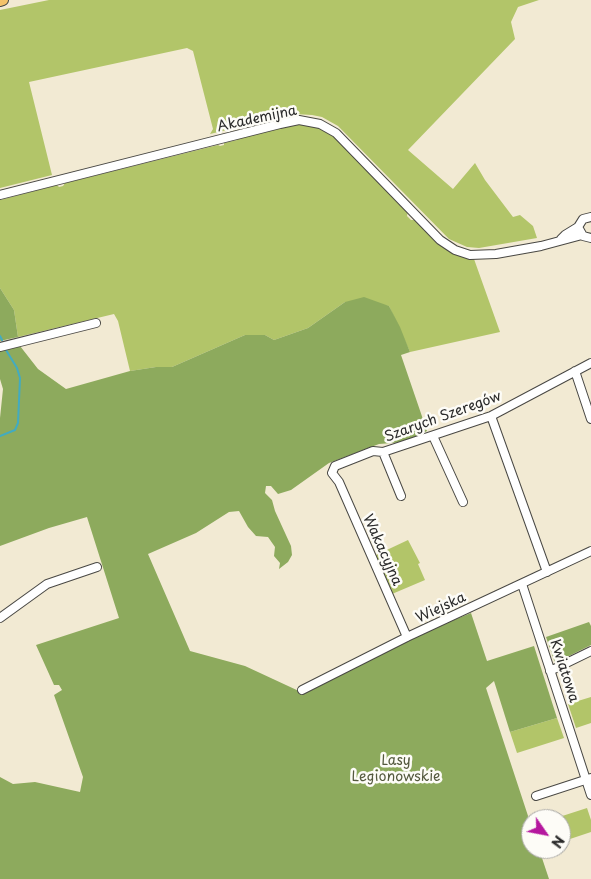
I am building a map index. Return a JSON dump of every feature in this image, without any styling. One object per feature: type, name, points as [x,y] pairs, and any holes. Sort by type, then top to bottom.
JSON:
[{"type":"street","name":"Akademijna","points":[[0,195],[280,124],[306,121],[323,125],[336,133],[440,240],[455,250],[470,254],[496,254],[541,246],[562,239],[565,235],[580,231],[580,222],[591,217]]},
{"type":"street","points":[[580,231],[585,237],[591,238]]},
{"type":"street","points":[[0,347],[96,323]]},
{"type":"street","name":"Szarych Szeregów","points":[[332,473],[335,466],[373,452],[382,452],[491,416],[591,363]]},
{"type":"street","points":[[575,371],[591,419]]},
{"type":"street","points":[[491,416],[547,572]]},
{"type":"street","points":[[433,436],[463,502]]},
{"type":"street","points":[[382,452],[402,496]]},
{"type":"street","name":"Wakacyjna","points":[[332,473],[339,482],[407,637]]},
{"type":"street","name":"Wiejska","points":[[302,690],[407,637],[591,550]]},
{"type":"street","points":[[0,618],[48,584],[97,568]]},
{"type":"street","name":"Kwiatowa","points":[[522,584],[550,671],[588,778],[591,795]]},
{"type":"street","points":[[550,671],[591,651]]},
{"type":"street","points":[[536,796],[588,778]]},
{"type":"green space","points":[[49,0],[539,0],[518,7],[511,22],[515,39],[408,150],[453,189],[475,163],[485,180],[513,217],[520,215],[533,226],[537,238],[479,248],[467,247],[449,239],[338,126],[322,117],[294,114],[210,134],[213,129],[193,51],[187,48],[29,82],[52,175],[0,188],[0,10]]},
{"type":"green space","points":[[303,124],[320,128],[335,137],[408,211],[407,216],[411,220],[417,220],[449,251],[462,257],[474,259],[500,332],[410,352],[389,306],[345,302],[308,328],[274,340],[265,335],[245,335],[172,367],[156,367],[130,371],[118,321],[114,314],[18,337],[14,310],[0,288],[0,200],[224,145],[224,143],[237,140],[237,138],[262,131]]},
{"type":"green space","points":[[0,288],[14,310],[18,337],[0,341]]},
{"type":"green space","name":"Lasy Legionowskie","points":[[364,297],[389,306],[410,352],[401,355],[427,431],[405,442],[379,444],[329,463],[291,490],[278,494],[271,486],[266,486],[265,493],[272,500],[291,546],[292,555],[288,562],[279,569],[280,563],[274,556],[275,547],[268,537],[256,536],[248,527],[239,511],[229,512],[196,533],[148,554],[190,651],[245,666],[301,692],[471,613],[487,661],[534,646],[557,718],[510,732],[494,681],[486,688],[526,809],[521,809],[521,859],[542,859],[549,879],[0,879],[0,777],[13,784],[35,782],[80,792],[83,777],[54,695],[62,690],[59,685],[54,685],[36,645],[119,618],[87,517],[49,528],[0,546],[0,418],[3,389],[0,379],[0,351],[20,346],[38,369],[66,389],[130,371],[156,367],[172,367],[245,335],[265,335],[274,340],[308,328],[345,302]]},
{"type":"green space","points":[[408,540],[420,563],[418,564],[425,580],[392,594],[374,556]]},
{"type":"green space","points":[[589,622],[591,626],[591,645],[555,663],[546,637]]},
{"type":"green space","points":[[591,697],[591,723],[576,728],[568,704]]},
{"type":"green space","points":[[557,718],[564,738],[517,753],[510,732]]},
{"type":"green space","points":[[587,808],[591,820],[591,832],[571,839],[571,813]]},
{"type":"waterway","points":[[0,336],[2,340]]},
{"type":"waterway","points":[[0,436],[15,430],[18,423],[20,378],[17,368],[6,350]]}]
